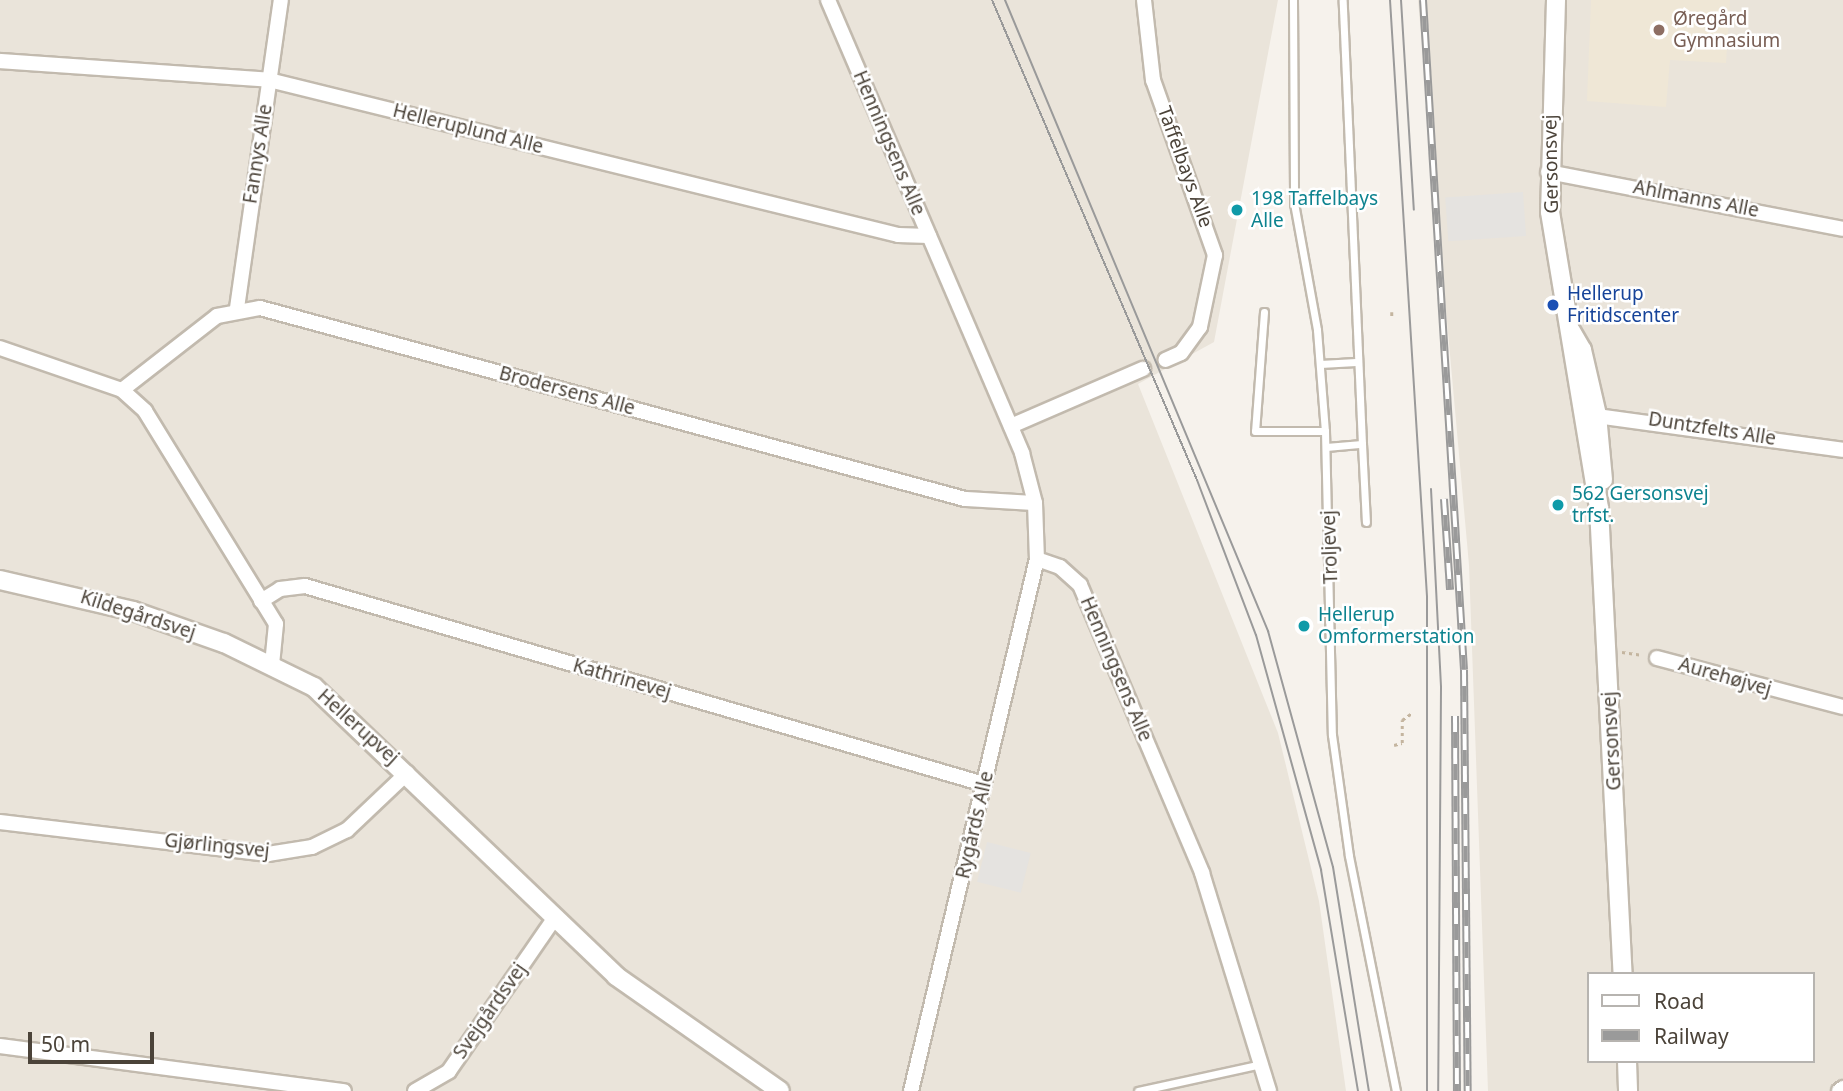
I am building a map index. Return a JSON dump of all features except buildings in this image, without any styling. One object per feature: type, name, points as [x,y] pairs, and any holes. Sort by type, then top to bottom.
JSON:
[{"type":"street","name":"Fannys Alle","points":[[237,308],[281,0]]},
{"type":"street","name":"Henningsens Alle","points":[[828,0],[1011,426],[1035,503],[1037,559],[1060,567],[1080,585],[1202,873],[1269,1091]]},
{"type":"street","name":"Taffelbays Alle","points":[[1144,0],[1153,80],[1215,255],[1200,327],[1187,348],[1166,360]]},
{"type":"street","name":"Gersonsvej","points":[[1556,0],[1548,172],[1569,328],[1589,415],[1599,508],[1623,972]]},
{"type":"street","name":"Helleruplund Alle","points":[[0,61],[269,80],[898,235],[929,236]]},
{"type":"street","name":"Ahlmanns Alle","points":[[1548,172],[1843,229]]},
{"type":"street","points":[[122,390],[237,308]]},
{"type":"street","name":"Brodersens Alle","points":[[237,308],[260,308],[965,499],[1035,503]]},
{"type":"street","points":[[0,348],[122,390],[145,411],[277,631],[272,665]]},
{"type":"street","points":[[1011,426],[1143,369]]},
{"type":"street","name":"Duntzfelts Alle","points":[[1589,415],[1843,450]]},
{"type":"street","name":"Rygårds Alle","points":[[911,1091],[1037,559]]},
{"type":"street","name":"Kildegårdsvej","points":[[0,580],[133,611],[272,665]]},
{"type":"street","name":"Kathrinevej","points":[[261,601],[280,589],[305,586],[984,784]]},
{"type":"street","name":"Aurehøjvej","points":[[1657,658],[1843,707]]},
{"type":"street","name":"Hellerupvej","points":[[272,665],[343,709],[554,919],[698,1038],[780,1091]]},
{"type":"street","name":"Gjørlingsvej","points":[[0,822],[268,854],[312,847],[347,830],[407,773]]},
{"type":"street","name":"Svejgårdsvej","points":[[415,1091],[449,1071],[554,919]]},
{"type":"street","points":[[0,1046],[344,1091]]},
{"type":"street","points":[[1627,1063],[1628,1091]]},
{"type":"lane","name":"Troljevej","points":[[1293,0],[1294,203],[1320,364],[1325,431],[1332,735],[1349,856],[1396,1091]]},
{"type":"lane","points":[[1343,0],[1356,362],[1366,522]]},
{"type":"lane","points":[[1264,312],[1255,431],[1325,431]]},
{"type":"lane","points":[[1320,364],[1356,362]]},
{"type":"lane","points":[[1326,447],[1362,444]]},
{"type":"lane","points":[[1138,1091],[1262,1064]]},
{"type":"path","name":"Aurehøjvej","points":[[1608,649],[1657,658]]},
{"type":"path","points":[[1394,746],[1402,743],[1402,720],[1412,713]]},
{"type":"shaded area","points":[[0,0],[1278,0],[1214,342],[1138,384],[1278,733],[1319,901],[1346,1091],[0,1091]]},
{"type":"shaded area","points":[[1418,0],[1843,0],[1843,1091],[1488,1091],[1469,565]]},
{"type":"shaded area","name":"Øregård Gymnasium","points":[[1591,0],[1730,0],[1726,63],[1670,60],[1666,107],[1587,101]]},
{"type":"shaded area","points":[[1523,192],[1526,236],[1448,241],[1445,197]]},
{"type":"shaded area","points":[[987,842],[1031,853],[1021,893],[977,882]]},
{"type":"tram line","points":[[992,0],[1197,480],[1256,635],[1321,870],[1358,1091]]},
{"type":"tram line","points":[[1005,0],[1268,631],[1333,867],[1369,1091]]},
{"type":"tram line","points":[[1390,0],[1427,597],[1427,1091]]},
{"type":"tram line","points":[[1401,0],[1414,210]]},
{"type":"tram line","points":[[1431,489],[1441,688],[1438,1091]]},
{"type":"railway","points":[[1423,0],[1464,670],[1468,1091]]},
{"type":"railway","points":[[1444,499],[1450,590]]},
{"type":"railway","points":[[1455,716],[1457,1091]]},
{"type":"place","name":"Øregård Gymnasium","points":[[1659,30]]},
{"type":"place","name":"198 Taffelbays Alle","points":[[1237,210]]},
{"type":"place","name":"Hellerup Fritidscenter","points":[[1553,305]]},
{"type":"place","name":"562 Gersonsvej trfst.","points":[[1558,505]]},
{"type":"place","name":"Hellerup Omformerstation","points":[[1304,626]]}]
